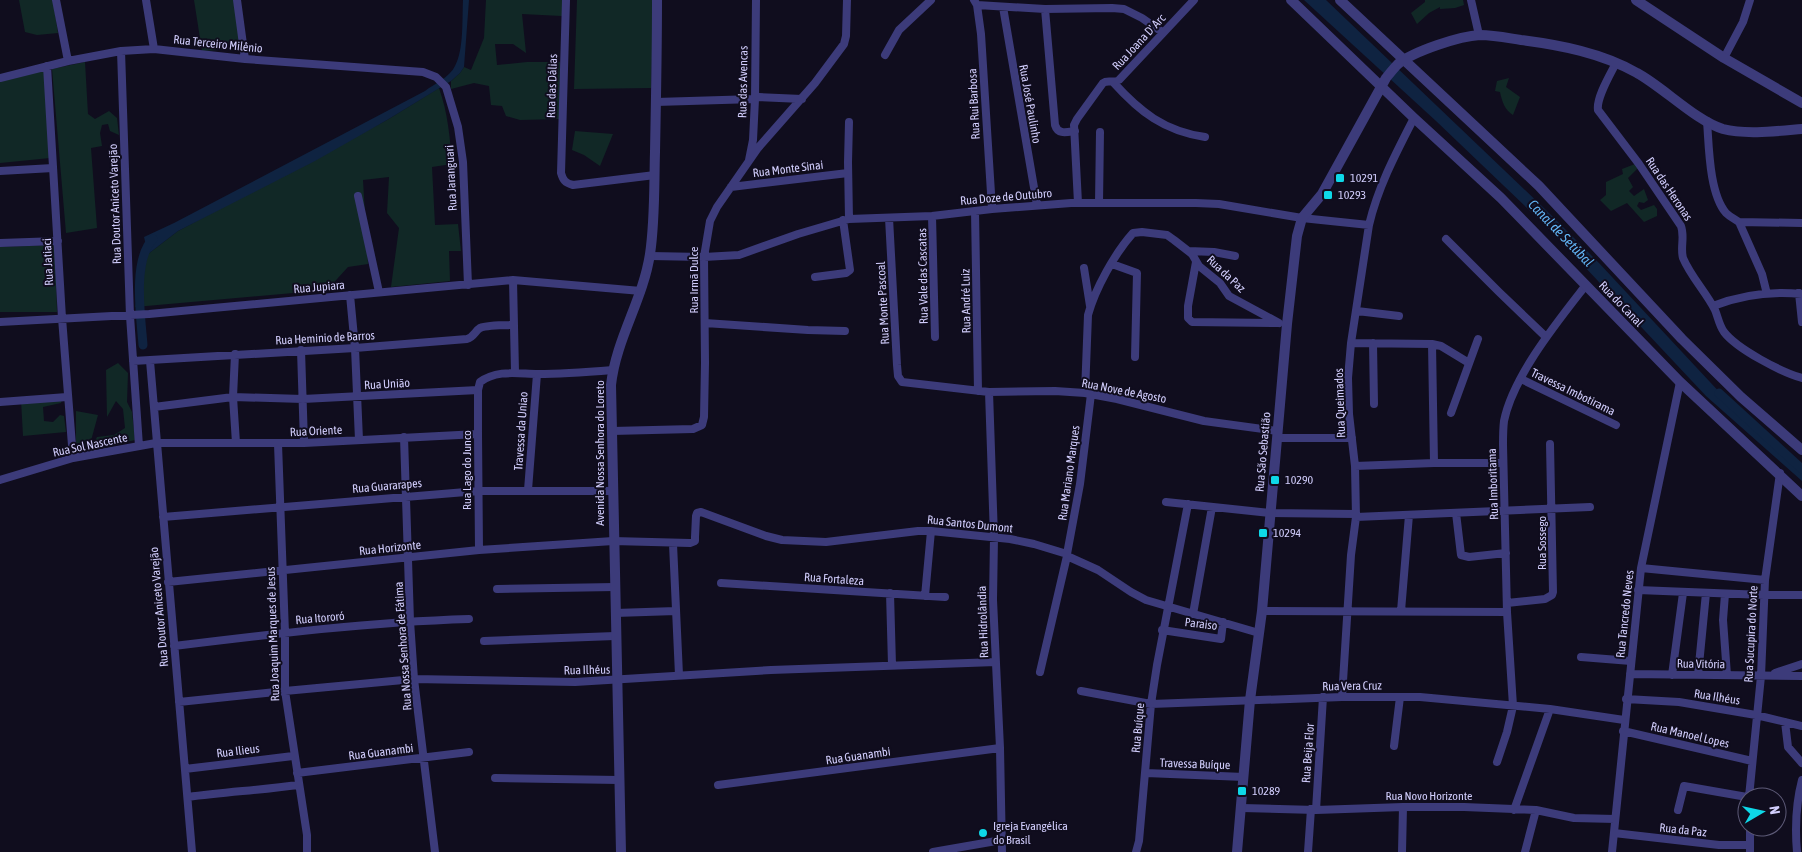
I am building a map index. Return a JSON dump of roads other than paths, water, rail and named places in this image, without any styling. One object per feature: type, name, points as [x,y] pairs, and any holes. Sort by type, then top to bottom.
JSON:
[{"type":"street","points":[[56,0],[68,61]]},
{"type":"street","points":[[146,0],[154,49]]},
{"type":"street","points":[[237,0],[245,59]]},
{"type":"street","name":"Rua das Dálias","points":[[566,0],[561,173],[563,180],[567,184],[573,185],[655,175]]},
{"type":"street","name":"Avenida Nossa Senhora do Loreto","points":[[621,852],[613,542],[613,370],[618,347],[640,291],[650,256],[655,175],[658,0]]},
{"type":"street","name":"Rua das Avencas","points":[[749,164],[753,140],[755,99],[756,0]]},
{"type":"street","name":"Rua Irmã Dulce","points":[[612,431],[693,429],[702,425],[704,417],[704,257],[710,221],[758,148],[802,99],[844,44],[847,0]]},
{"type":"street","points":[[885,55],[899,30],[931,0]]},
{"type":"street","name":"Rua Joana D' Arc","points":[[1078,202],[1074,125],[1103,83],[1119,80],[1194,0]]},
{"type":"street","name":"Rua do Canal","points":[[1291,0],[1383,82],[1414,118],[1501,198],[1680,382],[1802,496]]},
{"type":"street","name":"Rua do Canal","points":[[1340,0],[1400,62],[1539,186],[1682,339],[1741,397],[1802,450]]},
{"type":"street","points":[[1471,0],[1479,35]]},
{"type":"street","points":[[1636,0],[1724,58],[1802,103]]},
{"type":"street","points":[[1724,58],[1744,22],[1750,0]]},
{"type":"street","points":[[975,3],[1003,7],[1124,9],[1142,18],[1162,32]]},
{"type":"street","name":"Rua Rui Barbosa","points":[[975,3],[981,34],[992,208]]},
{"type":"street","name":"Rua José Paulinho","points":[[1003,7],[1037,205]]},
{"type":"street","points":[[1045,8],[1055,125],[1056,129],[1060,132],[1075,131]]},
{"type":"street","points":[[1400,62],[1446,42],[1466,36],[1479,35],[1537,42],[1574,50],[1616,63],[1646,78],[1707,121],[1724,129],[1772,132],[1802,129]]},
{"type":"street","name":"Rua Terceiro Milênio","points":[[0,78],[68,61],[121,51],[154,49],[245,59],[423,72],[438,78]]},
{"type":"street","name":"Rua Doutor Aniceto Varejão","points":[[121,51],[133,315],[154,407],[154,443],[163,517],[192,852]]},
{"type":"street","name":"Rua São Sebastião","points":[[1237,852],[1250,700],[1262,611],[1277,434],[1283,323],[1294,249],[1302,218],[1322,194],[1383,82],[1400,62]]},
{"type":"street","name":"Rua das Heronas","points":[[1616,63],[1600,96],[1598,110],[1678,220],[1684,236],[1682,258],[1713,306],[1724,332],[1739,345],[1787,373],[1802,378]]},
{"type":"street","name":"Rua Jatiaci","points":[[47,66],[62,318],[73,458]]},
{"type":"street","name":"Rua Jaranguari","points":[[438,78],[449,92],[458,127],[463,162],[468,285]]},
{"type":"street","points":[[1113,82],[1134,104],[1164,126],[1177,131],[1205,136]]},
{"type":"street","points":[[656,102],[755,99],[755,97],[767,96],[802,99]]},
{"type":"street","name":"Rua Queimados","points":[[1342,697],[1351,556],[1356,516],[1355,466],[1349,414],[1348,378],[1351,343],[1373,206],[1383,180],[1414,118]]},
{"type":"street","points":[[1707,121],[1711,166],[1716,190],[1726,212],[1739,222],[1762,274],[1767,294]]},
{"type":"street","points":[[815,277],[846,273],[850,270],[846,220],[849,122]]},
{"type":"street","points":[[1099,203],[1100,132]]},
{"type":"street","points":[[0,171],[53,168]]},
{"type":"street","name":"Rua Monte Sinai","points":[[731,187],[848,173]]},
{"type":"street","points":[[358,196],[379,292]]},
{"type":"street","name":"Rua Doze de Outubro","points":[[650,256],[704,257],[739,255],[798,234],[846,220],[932,216],[992,208],[1078,202],[1196,203],[1260,210],[1302,218],[1369,225]]},
{"type":"street","name":"Rua André Luiz","points":[[976,211],[978,391]]},
{"type":"street","name":"Rua Vale das Cascatas","points":[[932,216],[935,337]]},
{"type":"street","name":"Rua Monte Pascoal","points":[[889,218],[898,376],[900,380],[906,383]]},
{"type":"street","points":[[1739,222],[1802,223]]},
{"type":"street","name":"Rua Mariano Marques","points":[[1040,672],[1067,555],[1080,484],[1088,394],[1087,333],[1090,308],[1095,293],[1133,233],[1142,232],[1167,235]]},
{"type":"street","name":"Rua da Paz","points":[[1167,235],[1189,250],[1196,262],[1220,283],[1229,296],[1283,323]]},
{"type":"street","points":[[1446,239],[1546,337]]},
{"type":"street","points":[[0,243],[58,241]]},
{"type":"street","name":"Rua da Paz","points":[[1189,250],[1235,256]]},
{"type":"street","points":[[1196,262],[1188,314],[1190,320],[1195,323],[1283,323]]},
{"type":"street","points":[[1112,264],[1137,273],[1135,357]]},
{"type":"street","points":[[1084,268],[1090,308]]},
{"type":"street","points":[[513,280],[515,372]]},
{"type":"street","name":"Rua Jupiara","points":[[0,322],[149,314],[513,280],[640,291]]},
{"type":"street","name":"Rua Imboritama","points":[[1497,762],[1513,706],[1507,608],[1506,510],[1503,463],[1504,422],[1508,406],[1521,379],[1546,337],[1586,285]]},
{"type":"street","points":[[1713,306],[1735,298],[1767,294],[1801,294],[1802,322]]},
{"type":"street","points":[[350,295],[355,348],[359,440]]},
{"type":"street","points":[[1357,311],[1399,316]]},
{"type":"street","name":"Rua Heminio de Barros","points":[[142,361],[467,339],[483,328],[514,324]]},
{"type":"street","points":[[705,324],[808,330],[845,330]]},
{"type":"street","points":[[1451,413],[1478,339]]},
{"type":"street","points":[[1351,343],[1432,344],[1441,346],[1469,363]]},
{"type":"street","points":[[1373,343],[1374,404]]},
{"type":"street","points":[[1432,344],[1434,463]]},
{"type":"street","points":[[301,350],[304,443]]},
{"type":"street","points":[[235,354],[233,396],[236,443]]},
{"type":"street","name":"Rua Doutor Aniceto Varejão","points":[[141,446],[142,361]]},
{"type":"street","points":[[478,390],[480,382],[484,378],[515,372],[537,374],[613,370]]},
{"type":"street","name":"Travessa da Uniao","points":[[528,490],[537,374]]},
{"type":"street","name":"Travessa Imbotirama","points":[[1521,379],[1616,425]]},
{"type":"street","name":"Rua Tancredo Neves","points":[[1612,852],[1626,699],[1641,568],[1680,382]]},
{"type":"street","name":"Rua Nove de Agosto","points":[[906,383],[989,392],[1055,391],[1088,394],[1117,399],[1204,421],[1277,434],[1352,438]]},
{"type":"street","name":"Rua União","points":[[154,407],[233,396],[303,399],[478,390]]},
{"type":"street","name":"Rua Lago do Junco","points":[[478,390],[479,550]]},
{"type":"street","name":"Rua Hidrolândia","points":[[989,392],[1002,852]]},
{"type":"street","points":[[0,402],[68,397]]},
{"type":"street","name":"Rua Oriente","points":[[154,443],[278,444],[478,434]]},
{"type":"street","name":"Rua Nossa Senhora de Fátima","points":[[404,438],[410,621],[414,679],[435,852]]},
{"type":"street","name":"Rua Sol Nascente","points":[[0,480],[73,458],[154,443]]},
{"type":"street","name":"Rua Joaquim Marques de Jesus","points":[[278,444],[285,633],[284,691],[307,852]]},
{"type":"street","name":"Rua Sossego","points":[[1507,608],[1552,596],[1553,509],[1550,444]]},
{"type":"street","points":[[1355,466],[1503,463]]},
{"type":"street","name":"Rua Sucupira do Norte","points":[[1749,787],[1756,715],[1764,676],[1765,580],[1780,474]]},
{"type":"street","name":"Rua Guararapes","points":[[163,517],[478,491],[613,491]]},
{"type":"street","points":[[1166,502],[1270,513],[1356,516],[1590,507]]},
{"type":"street","name":"Rua Buíque","points":[[1136,852],[1146,774],[1151,704],[1162,630],[1169,607],[1188,504]]},
{"type":"street","points":[[1193,614],[1212,507]]},
{"type":"street","name":"Rua Santos Dumont","points":[[690,543],[695,541],[696,516],[697,513],[701,512],[766,536],[798,541],[826,542],[918,530],[994,537],[1034,544],[1067,555],[1098,570],[1146,600],[1259,633]]},
{"type":"street","points":[[1456,513],[1459,552],[1461,555],[1469,557],[1506,553]]},
{"type":"street","points":[[1400,611],[1409,515]]},
{"type":"street","points":[[925,596],[931,531]]},
{"type":"street","name":"Rua Horizonte","points":[[168,582],[479,550],[613,542],[690,543]]},
{"type":"street","points":[[673,544],[679,675]]},
{"type":"street","points":[[1641,568],[1765,580]]},
{"type":"street","name":"Rua Fortaleza","points":[[721,583],[945,597]]},
{"type":"street","points":[[497,589],[615,587]]},
{"type":"street","points":[[1638,590],[1802,595]]},
{"type":"street","points":[[1672,675],[1683,592]]},
{"type":"street","points":[[1698,675],[1706,593]]},
{"type":"street","points":[[890,594],[892,665]]},
{"type":"street","points":[[1725,594],[1722,620],[1727,675]]},
{"type":"street","points":[[1262,611],[1400,611],[1507,608]]},
{"type":"street","points":[[615,613],[676,611]]},
{"type":"street","name":"Rua Itororó","points":[[174,646],[410,621],[469,619]]},
{"type":"street","name":"Paraiso","points":[[1162,630],[1221,640],[1223,622]]},
{"type":"street","points":[[484,641],[615,636]]},
{"type":"street","points":[[1581,657],[1631,661]]},
{"type":"street","name":"Rua Ilhéus","points":[[179,702],[414,679],[575,682],[679,675],[996,662]]},
{"type":"street","points":[[1764,676],[1802,664]]},
{"type":"street","name":"Rua Vitória","points":[[1630,674],[1802,676]]},
{"type":"street","name":"Rua Vera Cruz","points":[[1081,691],[1151,704],[1323,697],[1400,697],[1473,701],[1550,709],[1624,720]]},
{"type":"street","name":"Rua Beija Flor","points":[[1308,852],[1323,697]]},
{"type":"street","points":[[1394,746],[1400,697]]},
{"type":"street","name":"Rua Ilhéus","points":[[1626,699],[1679,702],[1756,715],[1802,726]]},
{"type":"street","points":[[1514,810],[1550,709]]},
{"type":"street","points":[[1785,722],[1788,747],[1802,764]]},
{"type":"street","name":"Rua Manoel Lopes","points":[[1623,731],[1752,761]]},
{"type":"street","name":"Rua Guanambi","points":[[718,785],[1000,748]]},
{"type":"street","name":"Rua Guanambi","points":[[296,773],[469,752]]},
{"type":"street","name":"Rua Ilieus","points":[[185,768],[293,756]]},
{"type":"street","name":"Travessa Buíque","points":[[1146,774],[1244,777]]},
{"type":"street","points":[[496,778],[619,780]]},
{"type":"street","points":[[1797,852],[1797,813],[1802,780]]},
{"type":"street","points":[[188,797],[298,785]]},
{"type":"street","points":[[1678,810],[1684,786],[1737,795]]},
{"type":"street","points":[[1402,852],[1403,806]]},
{"type":"street","name":"Rua Novo Horizonte","points":[[1242,808],[1313,810],[1403,806],[1536,810],[1574,818],[1615,819]]},
{"type":"street","points":[[1525,852],[1536,810]]},
{"type":"street","name":"Rua da Paz","points":[[1614,833],[1750,849]]},
{"type":"street","points":[[933,852],[1002,840]]},
{"type":"water","points":[[463,0],[469,0],[464,67],[451,81],[315,161],[178,231],[148,254],[144,237],[425,91],[446,77],[453,70],[460,52]]},
{"type":"water","points":[[1304,0],[1326,0],[1547,211],[1599,263],[1724,397],[1802,469],[1802,481],[1706,396],[1552,232],[1436,121]]},
{"type":"waterway","points":[[143,345],[139,290],[140,275],[146,248],[153,239]]},
{"type":"waterway","name":"Canal de Setúbal","points":[[1719,393],[1802,469]]},
{"type":"place","name":"10291","points":[[1340,178]]},
{"type":"place","name":"10293","points":[[1328,195]]},
{"type":"place","name":"10290","points":[[1275,480]]},
{"type":"place","name":"10294","points":[[1263,533]]},
{"type":"place","name":"10289","points":[[1242,791]]},
{"type":"place","name":"Igreja Evangélica do Brasil","points":[[983,833]]}]
